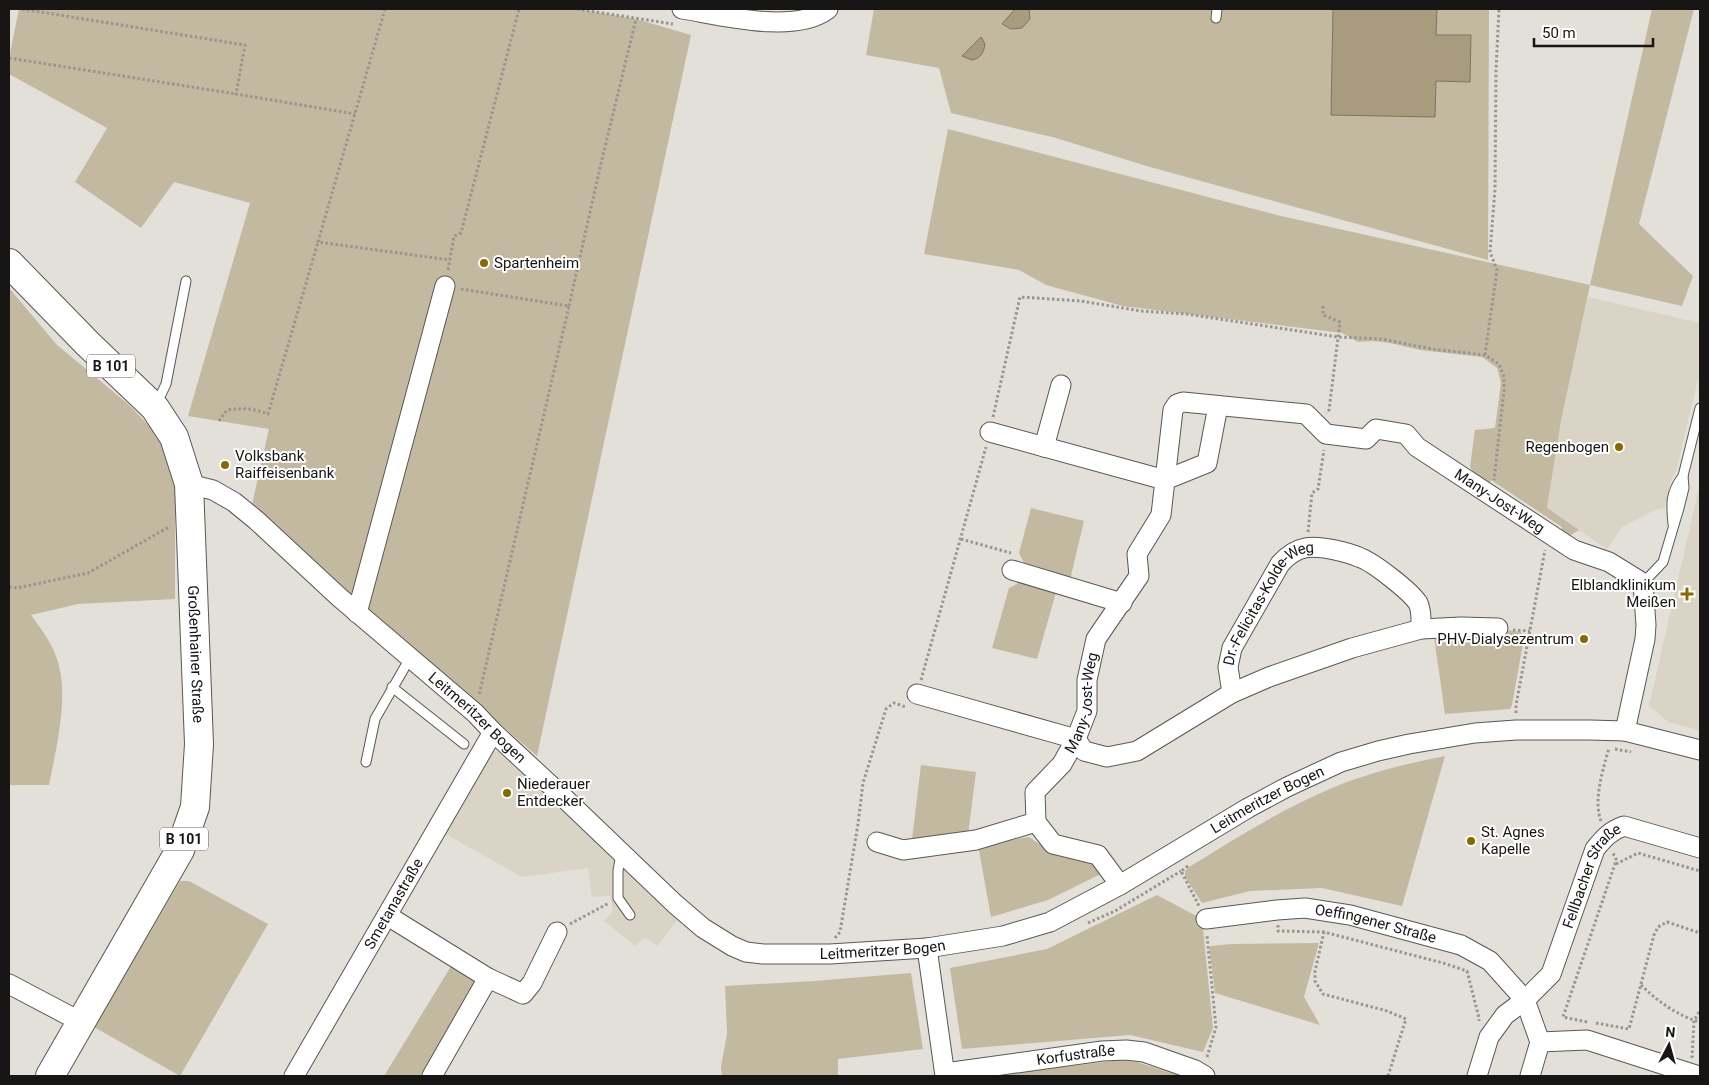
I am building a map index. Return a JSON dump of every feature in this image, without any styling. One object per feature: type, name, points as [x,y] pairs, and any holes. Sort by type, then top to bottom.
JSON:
[{"type":"main road","name":"Großenhainer Straße","points":[[9,263],[88,344],[155,408],[174,437],[189,484],[191,519],[199,744],[194,807],[180,850],[50,1076]]},
{"type":"street","points":[[682,9],[778,23],[801,20],[828,9]]},
{"type":"street","points":[[357,613],[445,286]]},
{"type":"street","points":[[1044,447],[1061,385]]},
{"type":"street","name":"Many-Jost-Weg","points":[[1036,822],[1035,792],[1062,764],[1076,739],[1087,711],[1087,680],[1096,639],[1139,576],[1137,554],[1161,515],[1172,410],[1177,404],[1183,402],[1306,414],[1320,428],[1366,439],[1376,429],[1406,434],[1418,447],[1574,550],[1609,562],[1643,583]]},
{"type":"street","points":[[990,432],[1165,480],[1207,463],[1218,406]]},
{"type":"street","name":"Leitmeritzer Bogen","points":[[189,484],[213,490],[234,502],[256,520],[357,613],[474,713],[675,904],[704,928],[732,946],[746,952],[763,954],[830,954],[927,948],[1003,936],[1050,922],[1120,885],[1248,808],[1287,787],[1341,762],[1409,744],[1475,733],[1516,730],[1625,730],[1700,750]]},
{"type":"street","name":"Dr.-Felicitas-Kolde-Weg","points":[[1232,693],[1228,667],[1232,648],[1280,564],[1287,556],[1306,548],[1328,549],[1362,558],[1407,590],[1419,604],[1421,629]]},
{"type":"street","points":[[1012,570],[1122,603]]},
{"type":"street","points":[[1625,730],[1645,639],[1643,583]]},
{"type":"street","name":"Dr.-Felicitas-Kolde-Weg","points":[[1076,739],[1084,751],[1107,757],[1137,751],[1232,693],[1269,677],[1352,648],[1421,629],[1498,628]]},
{"type":"street","points":[[917,694],[1076,739]]},
{"type":"street","name":"Smetanastraße","points":[[298,1075],[493,732]]},
{"type":"street","points":[[877,842],[903,850],[976,840],[1036,822],[1053,844],[1098,855],[1120,885]]},
{"type":"street","name":"Fellbacher Straße","points":[[1477,1076],[1489,1037],[1505,1015],[1525,1000],[1551,974],[1595,850],[1606,835],[1614,829],[1624,826],[1700,848]]},
{"type":"street","name":"Oeffingener Straße","points":[[1206,918],[1305,908],[1350,915],[1461,945],[1490,961],[1525,1000]]},
{"type":"street","points":[[388,916],[488,978],[523,994],[532,983],[557,932]]},
{"type":"street","points":[[927,948],[945,1075]]},
{"type":"street","points":[[432,1076],[488,978]]},
{"type":"street","points":[[9,984],[81,1022]]},
{"type":"street","points":[[1525,1000],[1540,1042],[1530,1076]]},
{"type":"street","points":[[1540,1042],[1587,1040],[1695,1075]]},
{"type":"street","name":"Korfustraße","points":[[945,1075],[1102,1051],[1126,1050],[1144,1052],[1195,1070],[1203,1075]]},
{"type":"lane","points":[[155,408],[166,384],[186,281]]},
{"type":"lane","points":[[1643,583],[1663,562],[1684,488],[1683,476],[1700,408]]},
{"type":"lane","points":[[366,762],[375,719],[410,658]]},
{"type":"lane","points":[[392,687],[464,744]]},
{"type":"lane","points":[[621,852],[618,871],[618,898],[630,915]]},
{"type":"path","points":[[22,9],[245,45],[236,94]]},
{"type":"path","points":[[219,421],[227,410],[256,409],[268,414],[385,9]]},
{"type":"path","points":[[519,9],[461,233],[454,236],[445,286],[569,306]]},
{"type":"path","points":[[1485,355],[1497,270],[1490,252],[1495,189],[1496,70],[1499,9]]},
{"type":"path","points":[[474,713],[636,18]]},
{"type":"path","points":[[9,58],[355,114]]},
{"type":"path","points":[[318,242],[450,260]]},
{"type":"path","points":[[990,432],[1020,297],[1081,301],[1141,311],[1186,314],[1338,337],[1381,340],[1432,349],[1485,355],[1499,364],[1504,377],[1492,497]]},
{"type":"path","points":[[1306,548],[1312,493],[1318,489],[1320,428],[1329,410],[1340,322],[1323,315],[1323,306]]},
{"type":"path","points":[[9,587],[17,588],[88,573],[168,527],[191,519]]},
{"type":"path","points":[[1516,730],[1516,705],[1545,551],[1552,536]]},
{"type":"path","points":[[961,539],[1015,554],[1012,570]]},
{"type":"path","points":[[1599,748],[1609,748],[1601,773],[1598,814],[1616,859],[1563,1017],[1629,1029],[1654,935],[1658,927],[1667,922],[1700,934]]},
{"type":"path","points":[[1615,864],[1638,853],[1700,871]]},
{"type":"path","points":[[1083,925],[1115,911],[1194,862]]},
{"type":"path","points":[[1181,871],[1206,918],[1216,1027],[1203,1075]]},
{"type":"path","points":[[557,932],[577,919],[618,898]]},
{"type":"path","points":[[1277,910],[1278,931],[1324,932],[1467,971],[1480,1018],[1477,1027]]},
{"type":"path","points":[[1324,932],[1315,971],[1315,981],[1323,994],[1387,1011],[1406,1019],[1388,1076]]},
{"type":"path","points":[[1641,985],[1654,998],[1700,1022]]},
{"type":"path","points":[[1695,1075],[1694,1020],[1700,1012]]},
{"type":"shaded area","points":[[19,9],[577,9],[636,19],[691,35],[537,756],[251,509],[269,429],[188,416],[250,203],[174,182],[141,228],[75,182],[107,128],[9,74],[9,58]]},
{"type":"shaded area","points":[[874,9],[1489,9],[1488,260],[1150,167],[1056,138],[951,113],[939,68],[866,55]]},
{"type":"shaded area","points":[[1015,9],[1029,9],[1030,19],[1022,28],[1011,29],[1002,24]]},
{"type":"shaded area","points":[[1333,9],[1437,9],[1436,35],[1471,35],[1470,82],[1436,81],[1435,117],[1331,115]]},
{"type":"shaded area","points":[[1652,9],[1694,9],[1639,224],[1693,276],[1682,306],[1590,285]]},
{"type":"shaded area","points":[[981,37],[985,44],[980,56],[972,60],[962,56]]},
{"type":"shaded area","points":[[948,129],[1281,216],[1590,285],[1561,421],[1547,508],[1579,530],[1567,537],[1562,534],[1562,527],[1491,480],[1487,487],[1477,478],[1470,467],[1475,430],[1495,428],[1501,383],[1497,368],[1482,357],[1420,350],[1374,341],[1358,342],[1342,333],[1123,306],[1046,285],[1019,270],[924,254]]},
{"type":"shaded area","points":[[9,288],[57,345],[128,404],[157,434],[177,481],[175,599],[78,604],[31,615],[53,649],[61,676],[62,707],[49,785],[9,785]]},
{"type":"shaded area","name":"Regenbogen","points":[[1588,297],[1700,323],[1700,370],[1676,472],[1671,480],[1665,507],[1622,527],[1607,549],[1547,509],[1561,421]]},
{"type":"shaded area","name":"Elblandklinikum Meißen","points":[[1700,483],[1700,731],[1668,722],[1649,706]]},
{"type":"shaded area","points":[[1031,508],[1084,521],[1070,580],[1027,569],[1019,553]]},
{"type":"shaded area","points":[[1024,580],[1057,589],[1037,659],[992,648],[1009,588]]},
{"type":"shaded area","points":[[1500,629],[1521,632],[1524,638],[1510,709],[1445,714],[1434,637]]},
{"type":"shaded area","name":"Niederauer Entdecker","points":[[505,751],[679,918],[657,946],[645,937],[635,946],[604,921],[613,911],[610,896],[592,897],[588,868],[522,877],[444,833],[490,752]]},
{"type":"shaded area","points":[[1445,756],[1402,906],[1322,888],[1250,891],[1202,903],[1185,877],[1185,871],[1189,867],[1258,825],[1311,797],[1372,774]]},
{"type":"shaded area","points":[[921,765],[976,772],[968,835],[912,839]]},
{"type":"shaded area","points":[[1029,837],[1057,856],[1091,860],[1103,873],[1048,900],[991,917],[978,845]]},
{"type":"shaded area","points":[[180,881],[189,881],[268,924],[180,1076],[94,1027]]},
{"type":"shaded area","points":[[1157,895],[1202,919],[1213,1028],[1203,1052],[1130,1035],[962,1049],[950,968],[1047,949]]},
{"type":"shaded area","points":[[1319,943],[1304,997],[1320,1025],[1215,993],[1209,949],[1211,946]]},
{"type":"shaded area","points":[[453,963],[471,974],[475,981],[472,992],[425,1076],[384,1076]]},
{"type":"shaded area","points":[[911,973],[923,1049],[838,1059],[838,1076],[722,1076],[721,1067],[727,1034],[725,986]]},
{"type":"shaded area","points":[[1120,1060],[1137,1062],[1180,1076],[991,1076]]},
{"type":"place","name":"Spartenheim","points":[[484,263]]},
{"type":"place","name":"Regenbogen","points":[[1619,447]]},
{"type":"place","name":"Volksbank Raiffeisenbank","points":[[225,465]]},
{"type":"place","name":"Elblandklinikum Meißen","points":[[1687,594]]},
{"type":"place","name":"PHV-Dialysezentrum","points":[[1584,639]]},
{"type":"place","name":"Niederauer Entdecker","points":[[507,793]]},
{"type":"place","name":"St. Agnes Kapelle","points":[[1471,841]]}]
